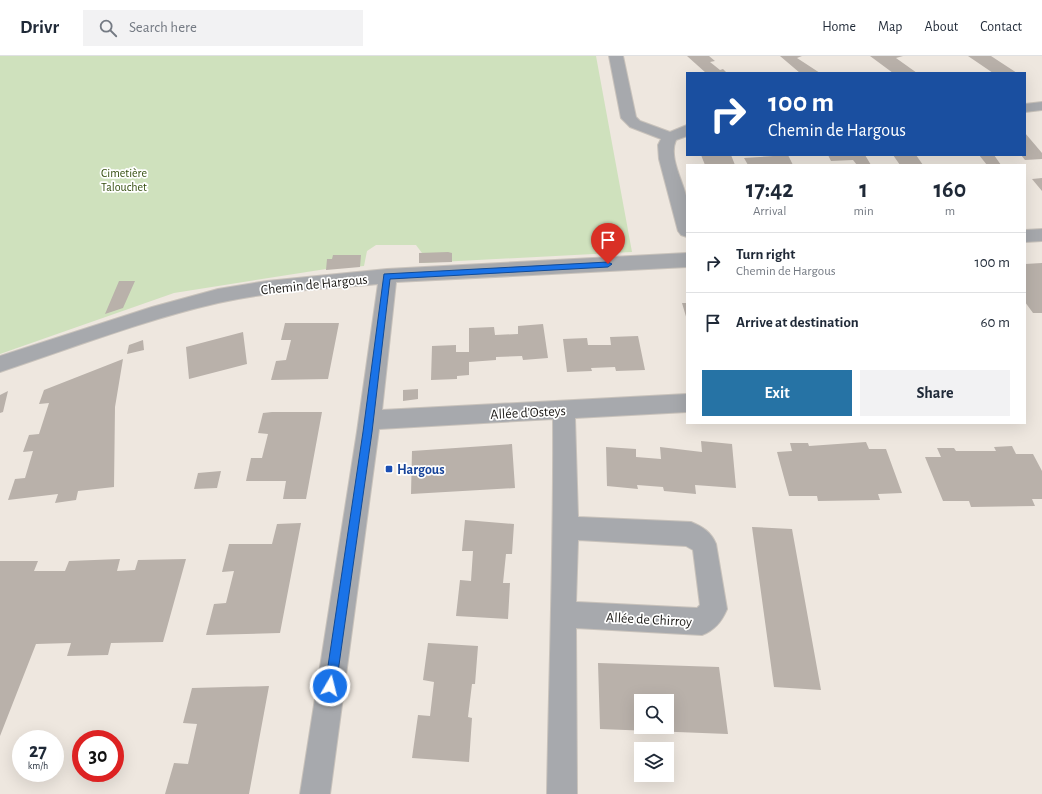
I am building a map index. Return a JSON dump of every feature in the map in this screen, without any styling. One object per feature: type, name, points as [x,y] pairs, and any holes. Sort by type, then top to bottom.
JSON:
[{"type":"street","points":[[616,56],[629,118],[635,124],[670,137]]},
{"type":"street","points":[[1026,108],[1042,106]]},
{"type":"street","points":[[686,130],[670,137],[666,145],[667,159],[686,228]]},
{"type":"street","points":[[1026,236],[1042,235]]},
{"type":"street","name":"Chemin de Hargous","points":[[0,364],[152,314],[218,296],[267,288],[387,276],[686,260]]},
{"type":"street","points":[[315,794],[370,420],[387,276]]},
{"type":"street","name":"Allée d'Osteys","points":[[370,420],[686,403]]},
{"type":"street","points":[[562,794],[563,614],[566,528],[564,410]]},
{"type":"street","name":"Allée de Chirroy","points":[[563,614],[702,622],[714,608],[704,544],[691,534],[566,528]]},
{"type":"green space","name":"Cimetière Talouchet","points":[[0,56],[596,56],[632,252],[421,263],[422,253],[416,245],[376,245],[367,251],[364,266],[326,269],[174,293],[0,354]]},
{"type":"building","points":[[687,56],[709,56],[715,61],[710,62],[720,70],[723,69],[726,72],[705,72]]},
{"type":"building","points":[[780,56],[802,56],[797,58],[818,72],[799,72]]},
{"type":"building","points":[[870,56],[903,56],[896,58],[916,72],[892,72]]},
{"type":"building","points":[[968,56],[991,56],[1015,72],[992,72]]},
{"type":"building","points":[[1026,134],[1042,153],[1042,159],[1025,160],[1022,156],[1026,156]]},
{"type":"building","points":[[701,156],[731,156],[735,164],[705,164]]},
{"type":"building","points":[[788,156],[792,164],[747,164],[744,158]]},
{"type":"building","points":[[828,156],[866,156],[870,164],[856,164],[853,160],[831,161]]},
{"type":"building","points":[[894,156],[917,156],[922,164],[899,164]]},
{"type":"building","points":[[980,156],[995,156],[1000,164],[986,164]]},
{"type":"building","points":[[1042,178],[1042,191],[1032,179]]},
{"type":"building","points":[[419,253],[452,253],[452,262],[419,263]]},
{"type":"building","points":[[333,255],[361,255],[360,267],[326,270],[327,259],[332,259]]},
{"type":"building","points":[[1042,263],[1042,313],[1033,313],[1026,303],[1026,264]]},
{"type":"building","points":[[119,281],[135,281],[123,308],[105,314]]},
{"type":"building","points":[[682,303],[686,303],[686,317]]},
{"type":"building","points":[[285,323],[339,323],[328,379],[271,380],[276,361],[286,360],[291,340],[281,340]]},
{"type":"building","points":[[543,324],[548,358],[523,360],[522,356],[496,357],[496,360],[469,362],[469,375],[457,376],[457,379],[431,380],[432,346],[456,345],[456,352],[469,352],[469,328],[494,327],[495,335],[518,334],[518,326]]},
{"type":"building","points":[[243,332],[247,364],[189,379],[186,347]]},
{"type":"building","points":[[638,336],[645,370],[616,371],[615,367],[591,368],[592,371],[567,372],[563,339],[587,338],[588,345],[611,345],[610,337]]},
{"type":"building","points":[[143,340],[144,350],[127,354],[129,345]]},
{"type":"building","points":[[123,359],[115,407],[114,487],[78,491],[76,500],[55,503],[58,494],[8,500],[15,479],[25,478],[33,451],[23,452],[29,435],[39,434],[49,403],[39,404],[44,390]]},
{"type":"building","points":[[418,389],[418,399],[403,401],[403,390]]},
{"type":"building","points":[[8,391],[3,412],[0,413],[0,395]]},
{"type":"building","points":[[322,412],[306,499],[283,499],[286,481],[246,481],[251,458],[262,458],[268,434],[258,433],[263,413]]},
{"type":"building","points":[[701,441],[732,444],[736,488],[695,485],[696,494],[664,491],[663,487],[637,485],[638,489],[607,486],[606,447],[636,449],[636,457],[661,459],[660,447],[702,452]]},
{"type":"building","points":[[866,442],[869,449],[886,449],[902,493],[878,494],[880,500],[818,501],[817,496],[789,496],[777,452],[792,451],[790,443],[808,443],[809,446]]},
{"type":"building","points":[[512,444],[515,488],[411,494],[412,451]]},
{"type":"building","points":[[1012,446],[1016,454],[1033,454],[1042,471],[1042,499],[1032,499],[1035,506],[971,507],[969,501],[943,501],[925,457],[941,457],[937,448],[954,448],[956,451],[996,451],[994,447]]},
{"type":"building","points":[[221,471],[217,488],[194,489],[198,473]]},
{"type":"building","points":[[465,520],[514,524],[512,554],[506,554],[503,583],[510,583],[508,619],[456,616],[460,580],[471,581],[473,551],[462,551]]},
{"type":"building","points":[[301,523],[280,633],[206,635],[214,604],[226,603],[234,571],[222,572],[229,544],[272,544],[277,524]]},
{"type":"building","points":[[752,527],[792,529],[821,690],[774,687]]},
{"type":"building","points":[[120,559],[117,571],[135,570],[138,560],[186,559],[163,642],[111,643],[108,655],[67,656],[71,643],[36,644],[0,736],[0,561],[38,561],[34,571],[65,571],[69,561]]},
{"type":"building","points":[[428,643],[478,646],[475,684],[472,684],[468,717],[472,718],[469,762],[412,758],[418,715],[430,716],[434,682],[423,680]]},
{"type":"building","points":[[598,663],[719,667],[728,734],[674,732],[674,694],[634,694],[634,730],[600,729]]},
{"type":"building","points":[[269,686],[249,794],[165,794],[174,763],[188,764],[197,724],[183,723],[192,688]]},
{"type":"place","name":"Hargous","points":[[389,469]]},
{"type":"route","points":[[330,686],[368,432],[387,286],[387,276],[608,264]]}]
